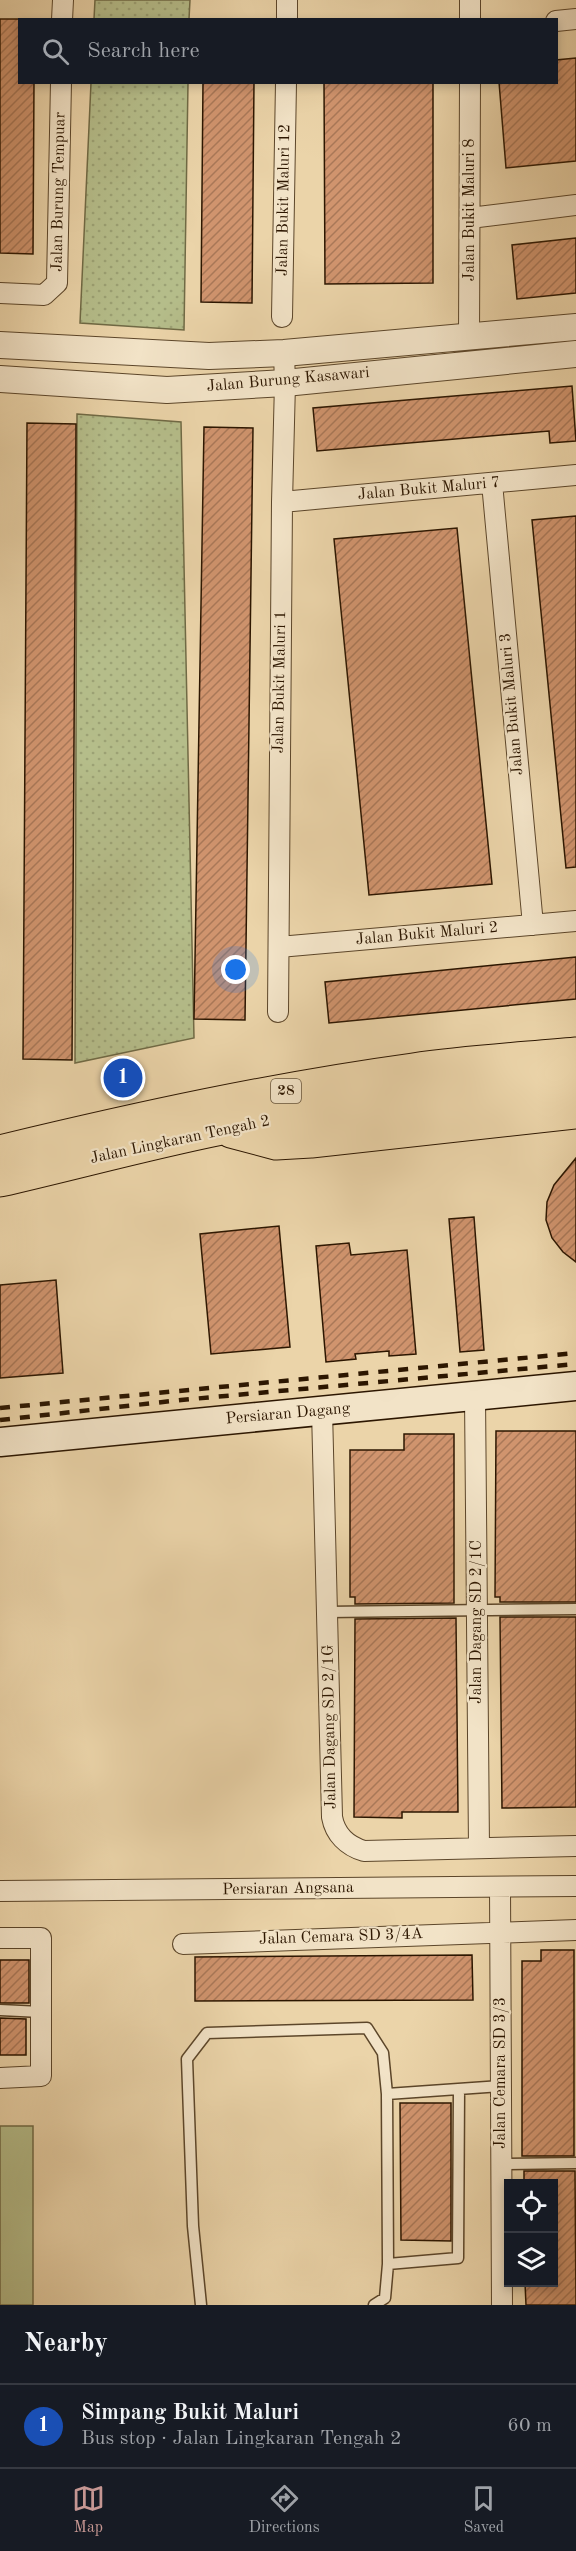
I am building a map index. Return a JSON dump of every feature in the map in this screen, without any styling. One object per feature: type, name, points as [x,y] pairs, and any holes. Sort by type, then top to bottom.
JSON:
[{"type":"highway","name":"Jalan Lingkaran Tengah 2","points":[[0,1152],[123,1123],[327,1083],[415,1069],[576,1054]]},
{"type":"highway","name":"Jalan Lingkaran Tengah 2","points":[[0,1180],[221,1128],[420,1095],[576,1081]]},
{"type":"highway","points":[[221,1128],[276,1143],[571,1113]]},
{"type":"main road","name":"Persiaran Dagang","points":[[0,1442],[576,1386]]},
{"type":"street","points":[[62,18],[63,0]]},
{"type":"street","points":[[287,0],[287,18]]},
{"type":"street","points":[[470,0],[470,18]]},
{"type":"street","points":[[558,21],[576,19]]},
{"type":"street","name":"Jalan Burung Tempuar","points":[[0,293],[44,295],[57,283],[61,84]]},
{"type":"street","name":"Jalan Bukit Maluri 12","points":[[282,317],[286,84]]},
{"type":"street","name":"Jalan Bukit Maluri 8","points":[[469,337],[470,84]]},
{"type":"street","points":[[470,218],[576,206]]},
{"type":"street","name":"Jalan Burung Kasawari","points":[[0,345],[198,356],[284,353],[576,327]]},
{"type":"street","name":"Jalan Bukit Maluri 1","points":[[278,1012],[284,353]]},
{"type":"street","name":"Jalan Burung Kasawari","points":[[0,379],[167,390],[285,382],[576,354]]},
{"type":"street","name":"Jalan Bukit Maluri 7","points":[[282,502],[576,475]]},
{"type":"street","name":"Jalan Bukit Maluri 3","points":[[492,483],[533,925]]},
{"type":"street","name":"Jalan Bukit Maluri 2","points":[[279,947],[576,921]]},
{"type":"street","name":"Jalan Dagang SD 2/1C","points":[[475,1396],[479,1848]]},
{"type":"street","name":"Jalan Dagang SD 2/1G","points":[[322,1410],[332,1816],[336,1829],[347,1844],[364,1851],[576,1846]]},
{"type":"street","name":"Persiaran Angsana","points":[[0,1891],[576,1886]]},
{"type":"street","name":"Jalan Cemara SD 3/3","points":[[500,1887],[502,2305]]},
{"type":"street","name":"Jalan Cemara SD 3/4A","points":[[183,1944],[500,1922],[576,1930]]},
{"type":"street","points":[[0,1938],[41,1938],[40,2076],[0,2078]]},
{"type":"lane","points":[[327,1612],[576,1609]]},
{"type":"lane","points":[[0,2010],[41,2012]]},
{"type":"lane","points":[[201,2305],[193,2226],[187,2059],[207,2033],[367,2028],[383,2053],[387,2094],[388,2264],[385,2298],[374,2305]]},
{"type":"lane","points":[[387,2094],[501,2086]]},
{"type":"lane","points":[[388,2264],[458,2258],[459,2089]]},
{"type":"lane","points":[[501,2164],[576,2163]]},
{"type":"green space","points":[[95,0],[190,0],[189,18],[94,18]]},
{"type":"green space","points":[[91,84],[188,84],[184,330],[80,323]]},
{"type":"green space","points":[[77,414],[181,422],[194,1038],[75,1063]]},
{"type":"green space","points":[[0,2126],[33,2126],[33,2305],[0,2305]]},
{"type":"building","points":[[0,19],[18,19],[18,84],[34,84],[33,254],[0,253]]},
{"type":"building","points":[[576,58],[576,161],[506,168],[499,84],[558,84],[558,60]]},
{"type":"building","points":[[203,84],[254,84],[252,303],[201,302]]},
{"type":"building","points":[[324,84],[433,84],[433,283],[325,284]]},
{"type":"building","points":[[576,238],[576,293],[517,299],[512,245]]},
{"type":"building","points":[[572,386],[576,441],[550,443],[549,431],[317,451],[313,408]]},
{"type":"building","points":[[27,423],[76,424],[72,1060],[23,1059]]},
{"type":"building","points":[[204,427],[253,428],[245,1020],[194,1019]]},
{"type":"building","points":[[576,516],[576,867],[566,868],[532,520]]},
{"type":"building","points":[[457,528],[492,884],[369,895],[334,539]]},
{"type":"building","points":[[576,957],[576,999],[329,1023],[325,982]]},
{"type":"building","points":[[576,1158],[576,1262],[563,1252],[552,1238],[546,1220],[547,1202],[554,1185]]},
{"type":"building","points":[[474,1217],[484,1350],[460,1352],[449,1219]]},
{"type":"building","points":[[279,1226],[290,1347],[211,1354],[200,1234]]},
{"type":"building","points":[[349,1243],[351,1255],[407,1250],[416,1354],[389,1356],[389,1351],[355,1354],[356,1359],[326,1362],[316,1246]]},
{"type":"building","points":[[56,1280],[63,1373],[0,1378],[0,1285]]},
{"type":"building","points":[[496,1431],[576,1431],[576,1602],[500,1602],[500,1597],[495,1597]]},
{"type":"building","points":[[404,1434],[454,1434],[454,1603],[355,1604],[355,1597],[350,1597],[350,1450],[404,1450]]},
{"type":"building","points":[[500,1617],[576,1617],[576,1807],[502,1808]]},
{"type":"building","points":[[456,1618],[458,1812],[402,1812],[402,1818],[354,1817],[355,1619]]},
{"type":"building","points":[[541,1950],[574,1950],[574,2156],[522,2156],[522,1961],[541,1961]]},
{"type":"building","points":[[472,1955],[473,2000],[195,2001],[195,1957]]},
{"type":"building","points":[[0,1960],[29,1960],[29,2003],[0,2003]]},
{"type":"building","points":[[0,2018],[26,2019],[26,2055],[0,2055]]},
{"type":"building","points":[[400,2103],[451,2103],[451,2241],[401,2240]]},
{"type":"building","points":[[524,2171],[575,2171],[576,2305],[526,2305],[525,2287],[558,2287],[558,2179],[524,2179]]},
{"type":"railway","points":[[0,1408],[576,1353]]},
{"type":"railway","points":[[0,1420],[181,1400],[576,1364]]},
{"type":"place","name":"Simpang Bukit Maluri","points":[[123,1078]]}]
